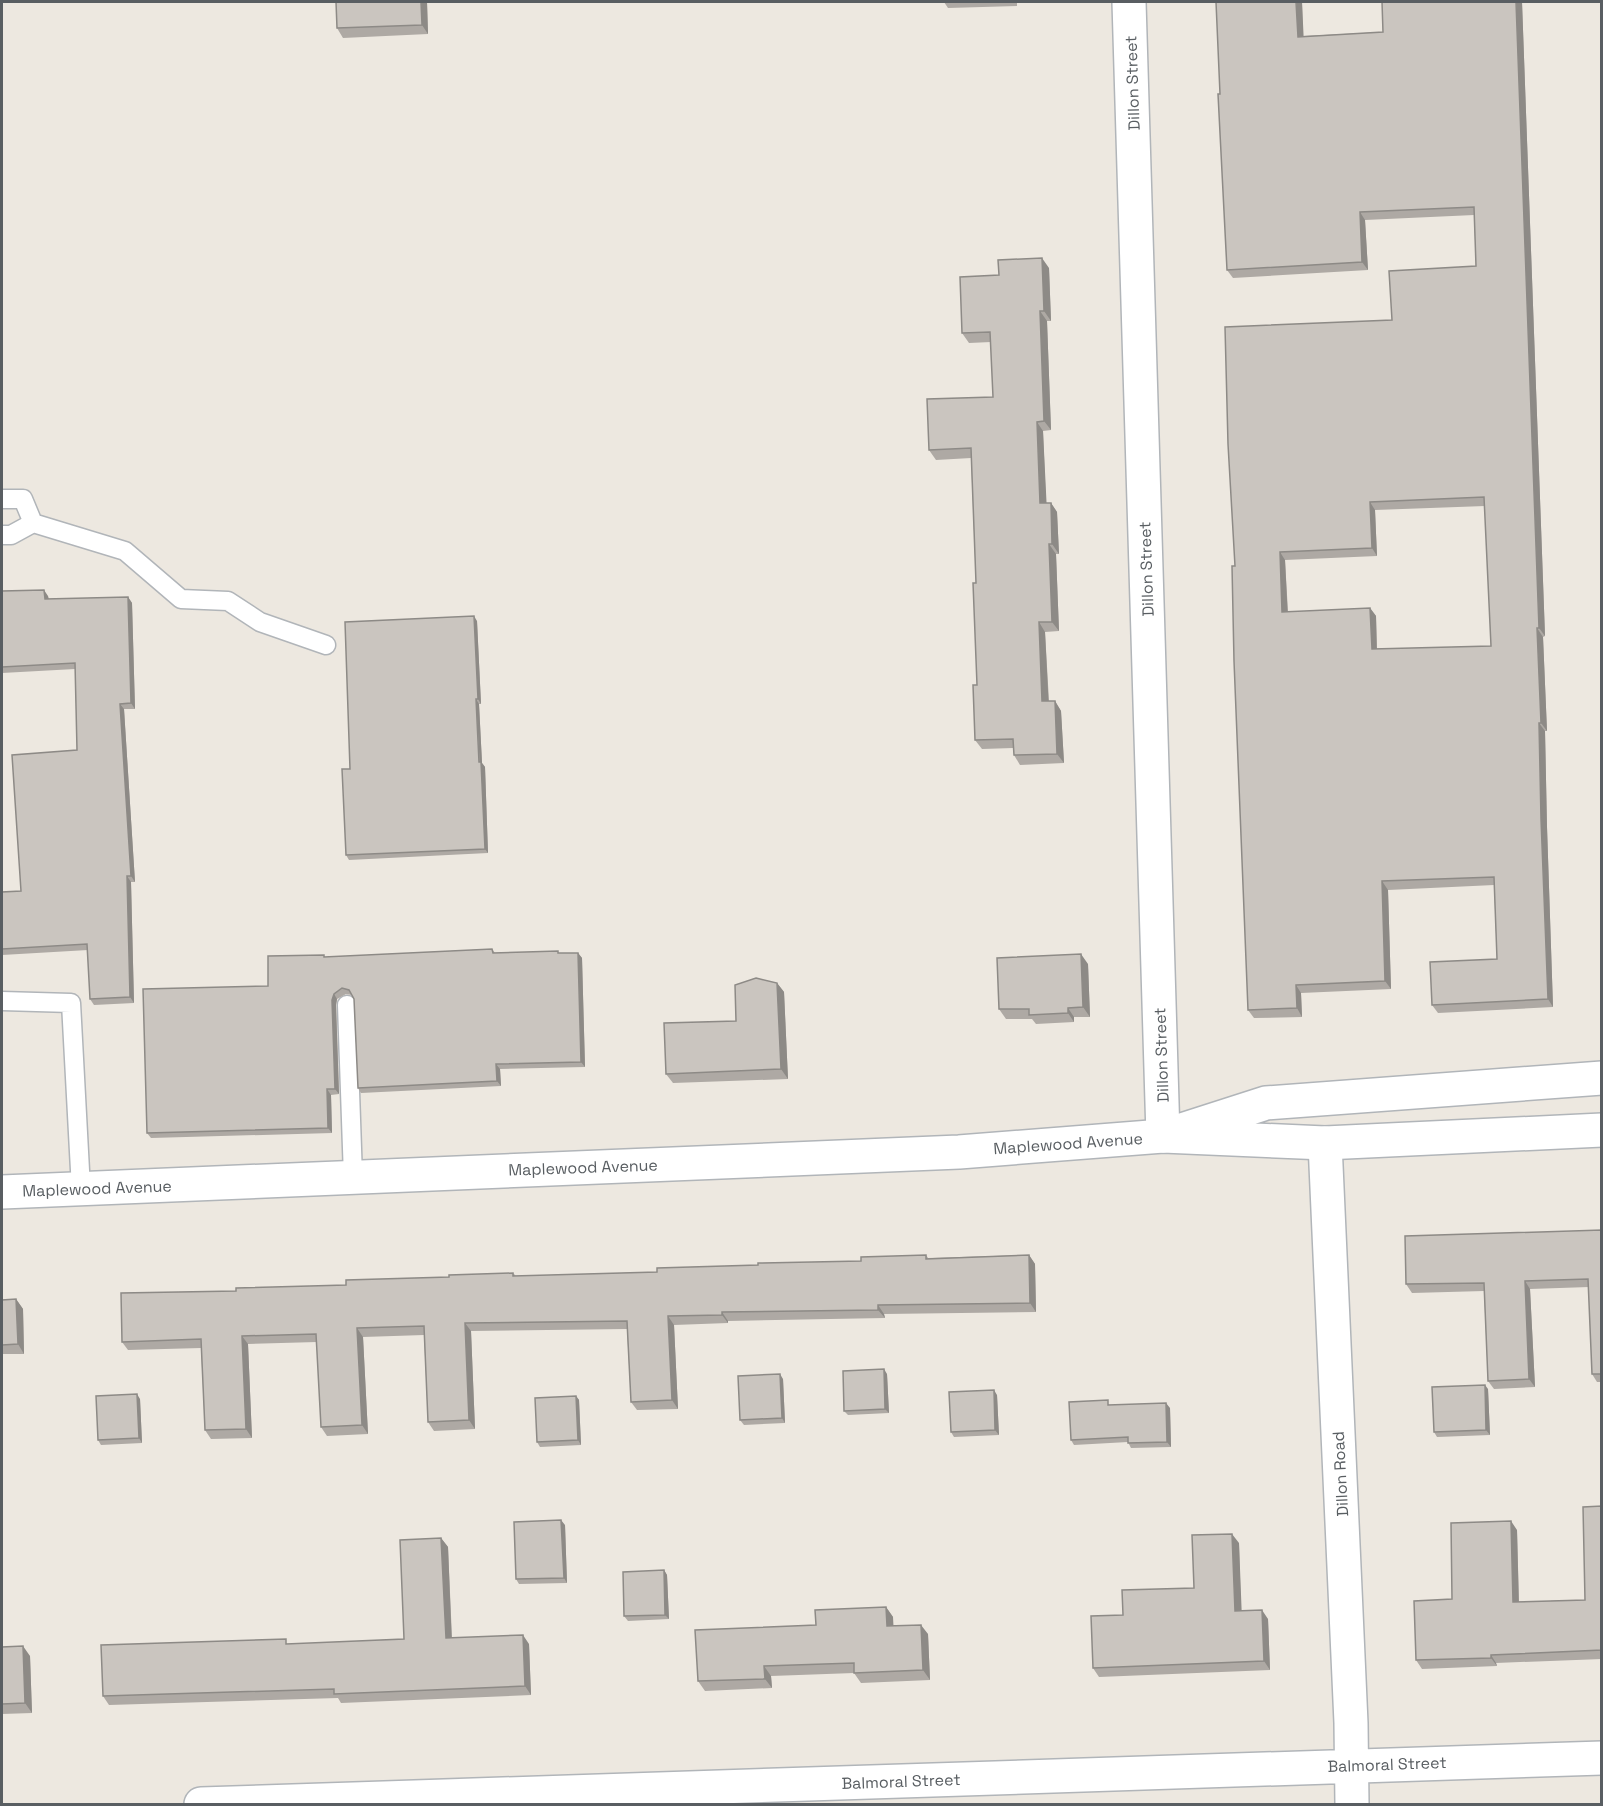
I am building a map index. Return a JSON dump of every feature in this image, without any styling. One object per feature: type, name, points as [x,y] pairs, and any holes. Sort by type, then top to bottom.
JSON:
[{"type":"street","name":"Dillon Street","points":[[1129,2],[1163,1136]]},
{"type":"street","name":"Maplewood Avenue","points":[[1163,1136],[1266,1103],[1602,1078]]},
{"type":"street","name":"Maplewood Avenue","points":[[2,1192],[959,1152],[1163,1136],[1325,1143],[1602,1130]]},
{"type":"street","name":"Dillon Road","points":[[1325,1143],[1353,1804]]},
{"type":"street","name":"Balmoral Street","points":[[201,1804],[1602,1758]]},
{"type":"lane","points":[[2,499],[23,499],[33,523]]},
{"type":"lane","points":[[2,535],[11,535],[33,523],[125,551],[181,599],[228,601],[260,622],[326,645]]},
{"type":"lane","points":[[2,1001],[71,1003],[81,1189]]},
{"type":"lane","points":[[347,1005],[353,1177]]},
{"type":"building","points":[[336,2],[421,2],[422,25],[337,28]]},
{"type":"building","points":[[1216,2],[1296,2],[1298,37],[1383,32],[1382,2],[1516,2],[1539,628],[1537,628],[1541,723],[1539,723],[1541,819],[1548,999],[1432,1005],[1430,962],[1497,959],[1494,877],[1382,881],[1385,981],[1296,985],[1297,1008],[1248,1010],[1234,661],[1232,566],[1235,566],[1228,444],[1225,327],[1392,320],[1389,271],[1476,266],[1474,207],[1360,212],[1362,262],[1227,270],[1218,94],[1220,94]],"holes":[[[1484,497],[1491,646],[1372,649],[1370,608],[1282,612],[1280,552],[1372,548],[1370,502]]]},
{"type":"building","points":[[1042,258],[1044,311],[1040,311],[1044,421],[1037,422],[1040,503],[1051,503],[1052,544],[1049,544],[1052,622],[1039,622],[1042,701],[1055,701],[1057,754],[1014,755],[1013,739],[975,740],[973,685],[977,685],[973,583],[976,583],[971,448],[929,450],[927,399],[993,397],[990,332],[962,333],[960,277],[999,275],[998,260]]},
{"type":"building","points":[[44,590],[45,599],[128,597],[131,703],[120,704],[131,876],[127,876],[130,997],[90,999],[87,944],[2,949],[2,892],[21,891],[12,755],[77,750],[75,663],[2,667],[2,591]]},
{"type":"building","points":[[474,616],[478,699],[476,699],[485,849],[346,855],[342,769],[350,769],[345,622]]},
{"type":"building","points":[[492,949],[493,953],[558,951],[558,953],[578,953],[581,1062],[496,1064],[497,1081],[358,1088],[354,999],[349,990],[342,988],[334,994],[332,1000],[335,1089],[327,1089],[328,1128],[147,1133],[143,989],[268,986],[268,956],[324,955],[324,957]]},
{"type":"building","points":[[1081,954],[1083,1007],[1068,1008],[1068,1013],[1029,1015],[1029,1009],[999,1009],[997,958]]},
{"type":"building","points":[[756,978],[777,983],[781,1069],[666,1074],[664,1023],[736,1021],[735,985]]},
{"type":"building","points":[[1602,1230],[1602,1374],[1592,1374],[1588,1279],[1525,1281],[1529,1379],[1488,1381],[1484,1283],[1406,1284],[1405,1236]]},
{"type":"building","points":[[926,1255],[926,1259],[1029,1255],[1030,1303],[878,1305],[878,1310],[722,1312],[722,1315],[668,1316],[672,1400],[631,1402],[627,1321],[465,1323],[469,1420],[428,1422],[424,1326],[357,1328],[362,1425],[321,1427],[316,1334],[242,1336],[246,1429],[205,1430],[201,1339],[122,1342],[121,1293],[236,1291],[236,1288],[346,1285],[346,1280],[449,1277],[449,1275],[513,1273],[513,1276],[657,1272],[657,1268],[861,1261],[861,1257]]},
{"type":"building","points":[[16,1299],[18,1344],[2,1345],[2,1300]]},
{"type":"building","points":[[884,1369],[885,1409],[844,1411],[843,1371]]},
{"type":"building","points":[[780,1374],[782,1418],[740,1420],[738,1376]]},
{"type":"building","points":[[1485,1385],[1486,1430],[1434,1432],[1432,1387]]},
{"type":"building","points":[[994,1390],[995,1430],[951,1432],[949,1392]]},
{"type":"building","points":[[137,1394],[139,1438],[98,1440],[96,1396]]},
{"type":"building","points":[[576,1396],[578,1440],[537,1442],[535,1398]]},
{"type":"building","points":[[1108,1400],[1108,1405],[1166,1403],[1167,1442],[1128,1443],[1128,1437],[1071,1440],[1069,1402]]},
{"type":"building","points":[[1602,1506],[1602,1650],[1491,1655],[1491,1658],[1416,1660],[1414,1601],[1452,1599],[1451,1523],[1511,1521],[1513,1602],[1585,1600],[1583,1507]]},
{"type":"building","points":[[561,1520],[564,1578],[516,1579],[514,1522]]},
{"type":"building","points":[[1232,1534],[1235,1611],[1262,1610],[1264,1661],[1093,1668],[1091,1616],[1123,1615],[1122,1590],[1194,1588],[1192,1535]]},
{"type":"building","points":[[441,1538],[446,1638],[523,1635],[525,1686],[334,1694],[334,1689],[103,1696],[101,1645],[286,1639],[286,1644],[404,1639],[400,1540]]},
{"type":"building","points":[[664,1570],[665,1615],[624,1616],[623,1572]]},
{"type":"building","points":[[886,1607],[887,1626],[921,1625],[923,1670],[854,1673],[854,1663],[764,1666],[765,1679],[698,1681],[695,1630],[816,1625],[815,1610]]},
{"type":"building","points":[[23,1646],[25,1703],[2,1704],[2,1647]]}]
